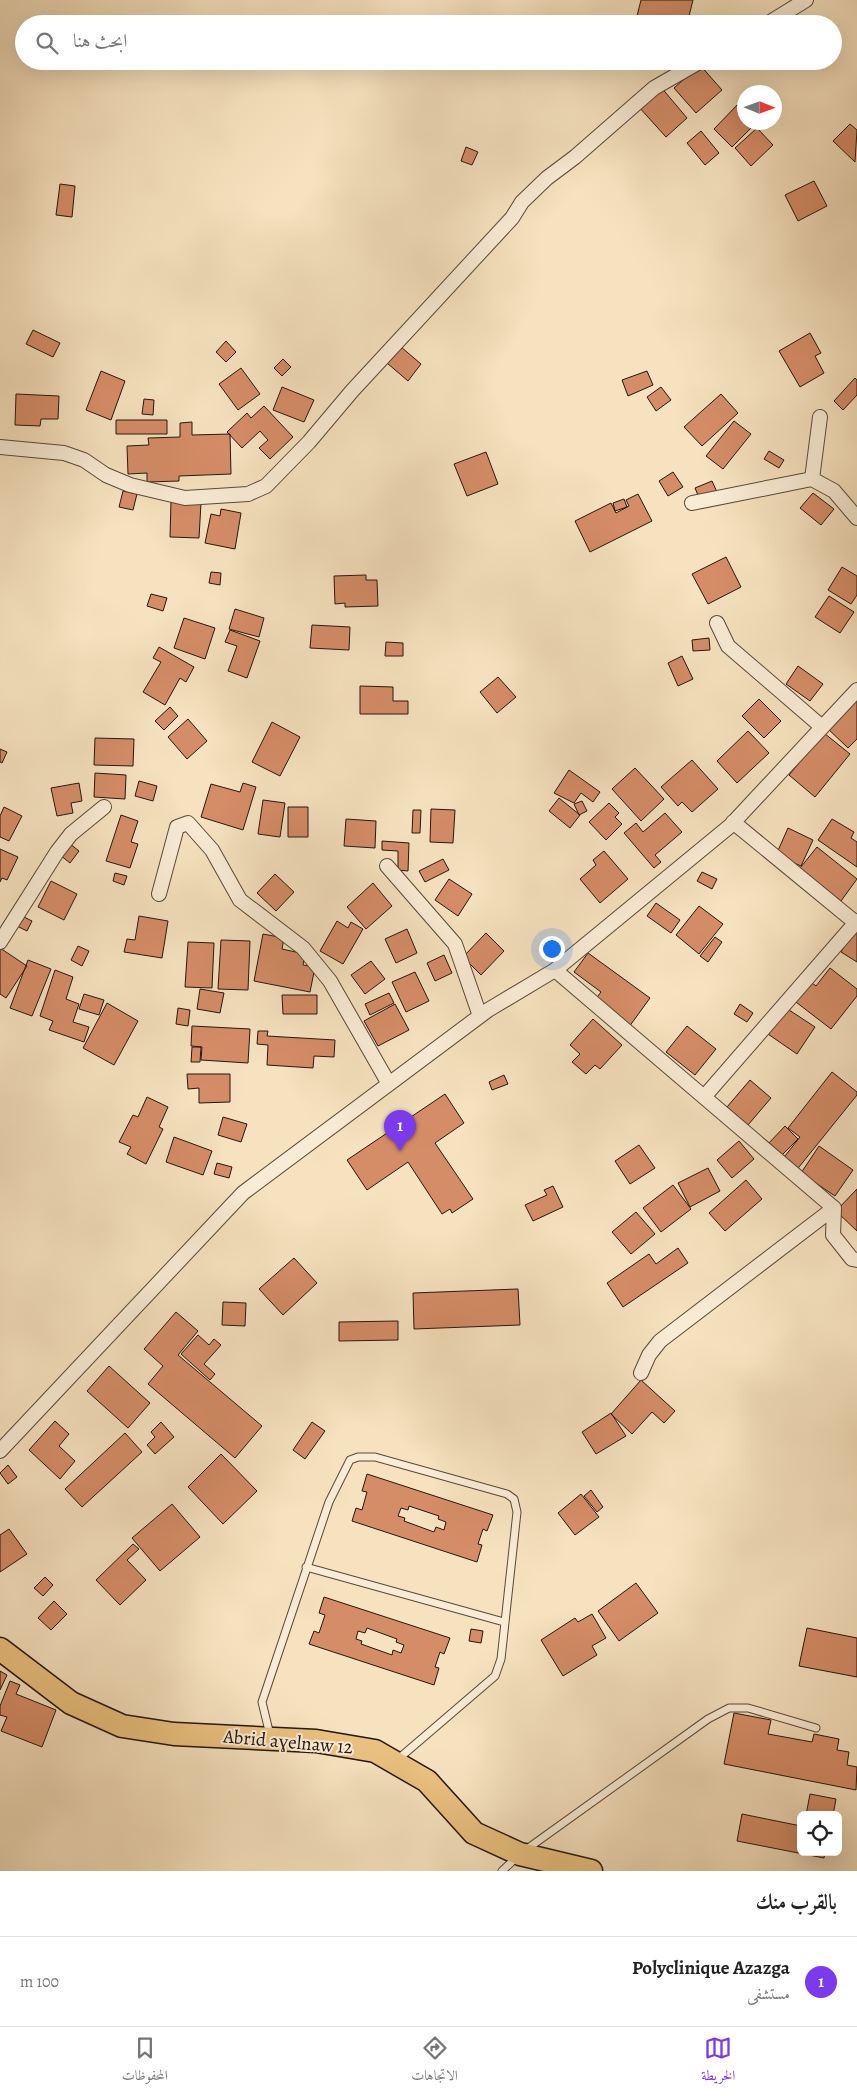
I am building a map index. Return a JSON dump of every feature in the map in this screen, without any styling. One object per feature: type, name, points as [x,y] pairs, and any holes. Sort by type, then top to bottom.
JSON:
[{"type":"main road","name":"Abrid aɣelnaw 12","points":[[0,1649],[71,1703],[122,1726],[174,1734],[316,1741],[375,1751],[427,1781],[474,1833],[520,1854],[591,1871]]},
{"type":"street","points":[[782,15],[806,0]]},
{"type":"street","points":[[0,447],[64,453],[84,460],[106,475],[130,485],[185,498],[248,494],[266,486],[309,442],[352,391],[512,218],[522,202],[654,88],[685,70]]},
{"type":"street","points":[[812,479],[820,417]]},
{"type":"street","points":[[692,503],[812,479],[834,491],[857,518]]},
{"type":"street","points":[[717,623],[728,646],[822,727]]},
{"type":"street","points":[[0,1451],[242,1193],[480,1016],[528,984],[555,970],[733,822],[857,690]]},
{"type":"street","points":[[0,942],[57,852],[72,834],[104,807]]},
{"type":"street","points":[[704,1097],[856,922],[733,822]]},
{"type":"street","points":[[158,894],[177,827],[188,824],[212,850],[240,900],[304,948],[330,981],[389,1084]]},
{"type":"street","points":[[387,866],[455,944],[480,1016]]},
{"type":"street","points":[[555,970],[834,1208]]},
{"type":"street","points":[[834,1208],[833,1235],[852,1259],[857,1260]]},
{"type":"street","points":[[641,1373],[649,1355],[660,1341],[834,1208]]},
{"type":"lane","points":[[271,1739],[262,1702],[328,1502],[350,1460],[358,1457],[375,1457],[507,1494],[514,1499],[517,1512],[501,1659],[495,1676],[394,1762]]},
{"type":"lane","points":[[306,1567],[504,1622]]},
{"type":"lane","points":[[502,1871],[520,1854],[708,1719],[729,1708],[748,1708],[816,1728]]},
{"type":"building","points":[[641,0],[693,0],[689,15],[637,15]]},
{"type":"building","points":[[694,70],[704,70],[722,90],[696,113],[674,88]]},
{"type":"building","points":[[660,86],[687,118],[666,137],[638,106]]},
{"type":"building","points":[[737,105],[737,130],[749,130],[732,147],[714,129]]},
{"type":"building","points":[[850,124],[857,130],[855,162],[833,141]]},
{"type":"building","points":[[755,130],[759,130],[773,145],[751,166],[735,148]]},
{"type":"building","points":[[701,131],[719,153],[705,165],[687,143]]},
{"type":"building","points":[[466,147],[478,152],[472,165],[461,161]]},
{"type":"building","points":[[814,181],[827,206],[798,221],[785,195]]},
{"type":"building","points":[[60,184],[75,186],[72,217],[56,215]]},
{"type":"building","points":[[33,330],[60,343],[53,357],[26,344]]},
{"type":"building","points":[[810,333],[821,353],[815,356],[824,373],[800,387],[779,351]]},
{"type":"building","points":[[226,341],[236,352],[226,362],[216,352]]},
{"type":"building","points":[[401,347],[421,364],[408,381],[387,363]]},
{"type":"building","points":[[283,359],[291,367],[282,376],[274,368]]},
{"type":"building","points":[[241,368],[260,394],[238,410],[219,384]]},
{"type":"building","points":[[101,371],[125,381],[111,420],[86,410]]},
{"type":"building","points":[[647,371],[653,385],[628,396],[622,380]]},
{"type":"building","points":[[855,378],[857,380],[857,395],[843,410],[834,401]]},
{"type":"building","points":[[282,387],[314,400],[304,422],[273,410]]},
{"type":"building","points":[[661,387],[671,400],[656,411],[647,397]]},
{"type":"building","points":[[16,394],[59,396],[58,419],[41,419],[40,426],[15,425]]},
{"type":"building","points":[[721,394],[738,413],[702,446],[684,427]]},
{"type":"building","points":[[144,399],[154,400],[153,415],[142,414]]},
{"type":"building","points":[[264,406],[293,437],[270,459],[259,448],[268,440],[260,431],[242,448],[227,432],[247,413],[251,418]]},
{"type":"building","points":[[116,420],[167,420],[167,434],[116,434]]},
{"type":"building","points":[[734,421],[751,434],[723,469],[706,456]]},
{"type":"building","points":[[192,422],[192,435],[230,434],[231,474],[179,476],[179,481],[147,482],[147,473],[128,474],[127,446],[149,445],[148,438],[180,437],[180,423]]},
{"type":"building","points":[[769,451],[784,460],[779,468],[764,459]]},
{"type":"building","points":[[486,452],[498,484],[467,496],[454,464]]},
{"type":"building","points":[[673,472],[683,487],[668,496],[659,481]]},
{"type":"building","points":[[712,481],[717,492],[700,500],[695,488]]},
{"type":"building","points":[[123,491],[137,494],[133,510],[119,507]]},
{"type":"building","points":[[813,493],[834,509],[821,525],[800,508]]},
{"type":"building","points":[[638,494],[652,521],[590,552],[575,521],[611,503],[616,513],[629,506],[626,500]]},
{"type":"building","points":[[624,499],[627,507],[615,511],[613,503]]},
{"type":"building","points":[[171,501],[201,503],[199,538],[170,537]]},
{"type":"building","points":[[221,509],[241,513],[235,549],[205,543],[211,514],[220,516]]},
{"type":"building","points":[[726,557],[741,587],[708,604],[692,574]]},
{"type":"building","points":[[842,567],[857,576],[857,595],[851,604],[828,590]]},
{"type":"building","points":[[211,572],[221,573],[220,585],[209,583]]},
{"type":"building","points":[[366,575],[366,580],[377,580],[378,606],[345,607],[345,603],[335,604],[334,576]]},
{"type":"building","points":[[151,594],[167,598],[163,611],[147,606]]},
{"type":"building","points":[[829,596],[854,612],[840,633],[815,617]]},
{"type":"building","points":[[235,609],[264,618],[259,637],[229,629]]},
{"type":"building","points":[[184,618],[215,628],[205,659],[174,648]]},
{"type":"building","points":[[312,625],[350,627],[349,650],[310,648]]},
{"type":"building","points":[[230,630],[260,641],[247,678],[228,671],[237,646],[225,642]]},
{"type":"building","points":[[709,638],[710,650],[693,651],[692,640]]},
{"type":"building","points":[[386,642],[403,643],[403,656],[385,656]]},
{"type":"building","points":[[159,647],[194,667],[186,682],[180,678],[165,705],[143,692],[161,662],[153,658]]},
{"type":"building","points":[[682,656],[693,679],[678,686],[668,663]]},
{"type":"building","points":[[798,666],[823,684],[810,701],[786,684]]},
{"type":"building","points":[[498,677],[516,697],[497,713],[480,692]]},
{"type":"building","points":[[360,686],[393,687],[393,701],[408,701],[408,714],[360,714]]},
{"type":"building","points":[[857,693],[857,739],[848,748],[825,726]]},
{"type":"building","points":[[759,699],[781,721],[764,738],[742,716]]},
{"type":"building","points":[[170,707],[178,716],[164,730],[155,721]]},
{"type":"building","points":[[188,719],[207,741],[187,759],[168,737]]},
{"type":"building","points":[[272,722],[300,737],[280,776],[252,762]]},
{"type":"building","points":[[748,731],[769,753],[737,783],[717,761]]},
{"type":"building","points":[[824,733],[850,754],[815,797],[789,775]]},
{"type":"building","points":[[95,738],[134,739],[133,766],[94,765]]},
{"type":"building","points":[[0,749],[7,752],[2,763],[0,762]]},
{"type":"building","points":[[692,760],[718,789],[692,812],[682,802],[678,806],[661,787]]},
{"type":"building","points":[[635,768],[664,799],[641,821],[612,789]]},
{"type":"building","points":[[569,770],[600,792],[593,802],[581,793],[574,803],[554,793]]},
{"type":"building","points":[[95,773],[126,775],[125,799],[94,797]]},
{"type":"building","points":[[139,781],[157,786],[153,801],[135,796]]},
{"type":"building","points":[[79,783],[82,801],[71,803],[73,813],[57,816],[51,788]]},
{"type":"building","points":[[243,783],[256,787],[243,830],[201,817],[211,784],[240,792]]},
{"type":"building","points":[[559,798],[580,815],[570,828],[549,811]]},
{"type":"building","points":[[263,800],[285,803],[280,837],[258,834]]},
{"type":"building","points":[[582,801],[587,811],[579,815],[574,804]]},
{"type":"building","points":[[609,803],[619,813],[615,817],[622,824],[606,840],[589,822]]},
{"type":"building","points":[[4,807],[22,816],[9,841],[0,837],[0,816]]},
{"type":"building","points":[[288,807],[308,807],[308,837],[288,837]]},
{"type":"building","points":[[431,809],[455,810],[453,843],[430,842]]},
{"type":"building","points":[[413,810],[421,810],[420,833],[412,833]]},
{"type":"building","points":[[665,813],[682,832],[655,855],[661,862],[654,868],[624,833],[636,823],[643,832]]},
{"type":"building","points":[[121,815],[138,821],[131,842],[138,844],[130,868],[106,861]]},
{"type":"building","points":[[346,819],[376,821],[375,848],[344,846]]},
{"type":"building","points":[[832,819],[854,832],[851,838],[857,842],[857,867],[818,840]]},
{"type":"building","points":[[788,828],[813,840],[801,866],[776,855]]},
{"type":"building","points":[[382,841],[409,843],[408,871],[398,870],[398,851],[382,850]]},
{"type":"building","points":[[69,843],[79,851],[70,863],[60,855]]},
{"type":"building","points":[[817,847],[857,879],[841,901],[800,868]]},
{"type":"building","points":[[0,849],[18,857],[7,880],[2,878],[0,882]]},
{"type":"building","points":[[604,851],[628,879],[600,903],[580,879],[596,865],[593,860]]},
{"type":"building","points":[[443,859],[449,870],[425,882],[419,871]]},
{"type":"building","points":[[702,872],[717,879],[712,889],[697,881]]},
{"type":"building","points":[[115,873],[127,876],[124,885],[113,881]]},
{"type":"building","points":[[275,874],[294,892],[276,911],[257,893]]},
{"type":"building","points":[[449,879],[472,894],[458,916],[435,900]]},
{"type":"building","points":[[51,881],[77,894],[64,920],[38,907]]},
{"type":"building","points":[[373,883],[392,906],[366,929],[347,907]]},
{"type":"building","points":[[656,903],[680,920],[671,933],[647,916]]},
{"type":"building","points":[[699,906],[723,924],[699,954],[676,935]]},
{"type":"building","points":[[22,916],[32,921],[27,931],[17,926]]},
{"type":"building","points":[[139,916],[168,921],[162,958],[124,952],[127,939],[135,940]]},
{"type":"building","points":[[337,921],[348,928],[351,922],[363,929],[343,964],[320,951]]},
{"type":"building","points":[[857,925],[857,962],[841,952]]},
{"type":"building","points":[[407,929],[417,953],[396,963],[385,939]]},
{"type":"building","points":[[486,933],[504,951],[481,975],[463,957]]},
{"type":"building","points":[[263,934],[284,938],[282,949],[305,954],[303,965],[315,967],[310,992],[254,981]]},
{"type":"building","points":[[715,937],[722,942],[708,962],[700,956]]},
{"type":"building","points":[[221,940],[250,941],[248,990],[218,989]]},
{"type":"building","points":[[188,942],[214,943],[212,988],[185,987]]},
{"type":"building","points":[[78,946],[89,951],[82,966],[71,960]]},
{"type":"building","points":[[0,948],[27,966],[6,998],[0,994]]},
{"type":"building","points":[[588,953],[650,998],[629,1027],[594,1001],[601,992],[574,972]]},
{"type":"building","points":[[444,955],[452,973],[435,981],[427,963]]},
{"type":"building","points":[[28,960],[51,969],[32,1016],[10,1008]]},
{"type":"building","points":[[371,961],[385,979],[365,994],[351,975]]},
{"type":"building","points":[[830,968],[857,989],[857,996],[831,1029],[792,999],[808,980],[816,986]]},
{"type":"building","points":[[55,970],[73,977],[66,999],[79,1004],[73,1022],[89,1027],[84,1042],[49,1030],[53,1021],[40,1016]]},
{"type":"building","points":[[415,972],[429,1001],[406,1012],[392,982]]},
{"type":"building","points":[[200,989],[224,993],[220,1013],[197,1009]]},
{"type":"building","points":[[389,993],[394,1003],[370,1015],[365,1004]]},
{"type":"building","points":[[84,994],[104,1000],[99,1015],[79,1009]]},
{"type":"building","points":[[282,995],[317,995],[317,1014],[283,1014]]},
{"type":"building","points":[[107,1003],[138,1021],[114,1065],[83,1048]]},
{"type":"building","points":[[395,1004],[409,1030],[378,1046],[364,1021]]},
{"type":"building","points":[[740,1004],[753,1013],[747,1022],[734,1014]]},
{"type":"building","points":[[783,1006],[815,1027],[797,1054],[765,1032]]},
{"type":"building","points":[[178,1008],[190,1010],[188,1026],[176,1024]]},
{"type":"building","points":[[593,1019],[622,1045],[600,1069],[595,1065],[586,1074],[572,1062],[580,1054],[570,1045]]},
{"type":"building","points":[[192,1026],[250,1029],[248,1063],[201,1060],[202,1047],[191,1046]]},
{"type":"building","points":[[687,1026],[716,1049],[695,1075],[666,1052]]},
{"type":"building","points":[[258,1031],[268,1031],[267,1036],[335,1040],[334,1057],[314,1056],[313,1068],[267,1065],[268,1045],[257,1044]]},
{"type":"building","points":[[192,1047],[201,1047],[200,1062],[191,1062]]},
{"type":"building","points":[[832,1072],[857,1092],[857,1095],[795,1172],[781,1161],[800,1137],[788,1128]]},
{"type":"building","points":[[187,1074],[230,1074],[230,1102],[199,1103],[199,1088],[188,1089]]},
{"type":"building","points":[[504,1075],[508,1084],[492,1090],[489,1082]]},
{"type":"building","points":[[750,1080],[771,1098],[748,1125],[727,1107]]},
{"type":"building","points":[[445,1094],[464,1123],[435,1143],[473,1199],[452,1213],[450,1209],[442,1214],[408,1162],[367,1190],[347,1160]]},
{"type":"building","points":[[147,1097],[168,1107],[159,1127],[163,1129],[146,1164],[127,1154],[131,1147],[119,1142],[133,1115],[138,1117]]},
{"type":"building","points":[[223,1117],[247,1124],[241,1142],[218,1135]]},
{"type":"building","points":[[785,1126],[798,1139],[781,1156],[769,1143]]},
{"type":"building","points":[[174,1137],[212,1151],[203,1175],[166,1162]]},
{"type":"building","points":[[739,1141],[754,1159],[732,1178],[717,1160]]},
{"type":"building","points":[[639,1145],[655,1168],[630,1184],[615,1161]]},
{"type":"building","points":[[819,1146],[853,1170],[835,1196],[801,1173]]},
{"type":"building","points":[[217,1163],[232,1167],[229,1178],[214,1174]]},
{"type":"building","points":[[708,1168],[720,1191],[690,1207],[678,1183]]},
{"type":"building","points":[[746,1180],[762,1199],[725,1231],[709,1213]]},
{"type":"building","points":[[673,1185],[691,1209],[661,1232],[643,1208]]},
{"type":"building","points":[[553,1186],[563,1207],[533,1221],[525,1205],[547,1195],[544,1190]]},
{"type":"building","points":[[857,1189],[857,1231],[836,1211]]},
{"type":"building","points":[[636,1212],[655,1234],[631,1254],[612,1232]]},
{"type":"building","points":[[678,1248],[688,1263],[623,1307],[607,1283],[649,1254],[656,1264]]},
{"type":"building","points":[[294,1258],[317,1283],[283,1315],[259,1289]]},
{"type":"building","points":[[518,1289],[520,1325],[414,1329],[413,1293]]},
{"type":"building","points":[[223,1302],[246,1303],[245,1326],[222,1325]]},
{"type":"building","points":[[176,1312],[198,1331],[178,1355],[262,1426],[235,1458],[148,1384],[163,1366],[144,1349]]},
{"type":"building","points":[[398,1321],[398,1340],[339,1341],[339,1322]]},
{"type":"building","points":[[198,1335],[209,1345],[214,1339],[221,1345],[204,1364],[215,1374],[210,1380],[181,1354]]},
{"type":"building","points":[[109,1366],[150,1403],[128,1428],[87,1391]]},
{"type":"building","points":[[641,1380],[675,1411],[664,1423],[652,1412],[632,1434],[611,1414]]},
{"type":"building","points":[[611,1413],[626,1436],[596,1454],[582,1432]]},
{"type":"building","points":[[55,1421],[69,1434],[59,1446],[75,1461],[60,1479],[29,1450]]},
{"type":"building","points":[[161,1422],[174,1437],[155,1454],[147,1445],[155,1437],[151,1432]]},
{"type":"building","points":[[312,1422],[325,1431],[305,1459],[293,1450]]},
{"type":"building","points":[[125,1433],[142,1452],[82,1507],[65,1489]]},
{"type":"building","points":[[221,1454],[257,1491],[223,1524],[188,1487]]},
{"type":"building","points":[[8,1465],[17,1477],[8,1484],[0,1473]]},
{"type":"building","points":[[367,1474],[493,1515],[487,1531],[483,1529],[478,1544],[482,1545],[477,1562],[352,1521],[356,1508],[362,1510],[367,1492],[362,1491]],"holes":[[[409,1506],[439,1516],[438,1519],[446,1522],[444,1530],[436,1527],[434,1532],[404,1521],[405,1518],[398,1516],[401,1508],[408,1510]]]},
{"type":"building","points":[[591,1490],[603,1507],[597,1512],[584,1496]]},
{"type":"building","points":[[581,1494],[599,1517],[575,1535],[558,1513]]},
{"type":"building","points":[[172,1504],[200,1537],[160,1571],[132,1538]]},
{"type":"building","points":[[9,1529],[27,1554],[0,1572],[0,1535]]},
{"type":"building","points":[[133,1544],[139,1549],[127,1560],[146,1580],[120,1605],[96,1580]]},
{"type":"building","points":[[45,1577],[53,1585],[43,1596],[34,1588]]},
{"type":"building","points":[[636,1583],[658,1613],[619,1641],[598,1611]]},
{"type":"building","points":[[324,1597],[450,1638],[444,1654],[440,1652],[435,1667],[439,1668],[434,1685],[309,1644],[314,1631],[319,1633],[325,1615],[319,1613]],"holes":[[[367,1628],[397,1639],[396,1642],[404,1645],[401,1653],[393,1650],[392,1655],[361,1644],[362,1641],[356,1639],[358,1631],[365,1633]]]},
{"type":"building","points":[[54,1601],[67,1614],[51,1630],[38,1618]]},
{"type":"building","points":[[592,1614],[606,1638],[592,1646],[597,1655],[563,1676],[541,1640],[575,1618],[578,1622]]},
{"type":"building","points":[[807,1628],[857,1638],[857,1677],[799,1666]]},
{"type":"building","points":[[471,1629],[483,1631],[481,1643],[469,1641]]},
{"type":"building","points":[[0,1671],[7,1675],[0,1690]]},
{"type":"building","points":[[10,1681],[20,1685],[16,1694],[56,1710],[42,1747],[1,1731],[7,1717],[0,1715],[0,1706]]},
{"type":"building","points":[[734,1713],[771,1720],[768,1734],[812,1742],[814,1734],[839,1739],[837,1750],[849,1752],[847,1765],[857,1767],[856,1790],[724,1764]]},
{"type":"building","points":[[810,1794],[836,1799],[834,1811],[807,1811]]},
{"type":"building","points":[[742,1814],[797,1825],[797,1853],[737,1841]]},
{"type":"place","name":"Polyclinique Azazga","points":[[400,1151]]}]
